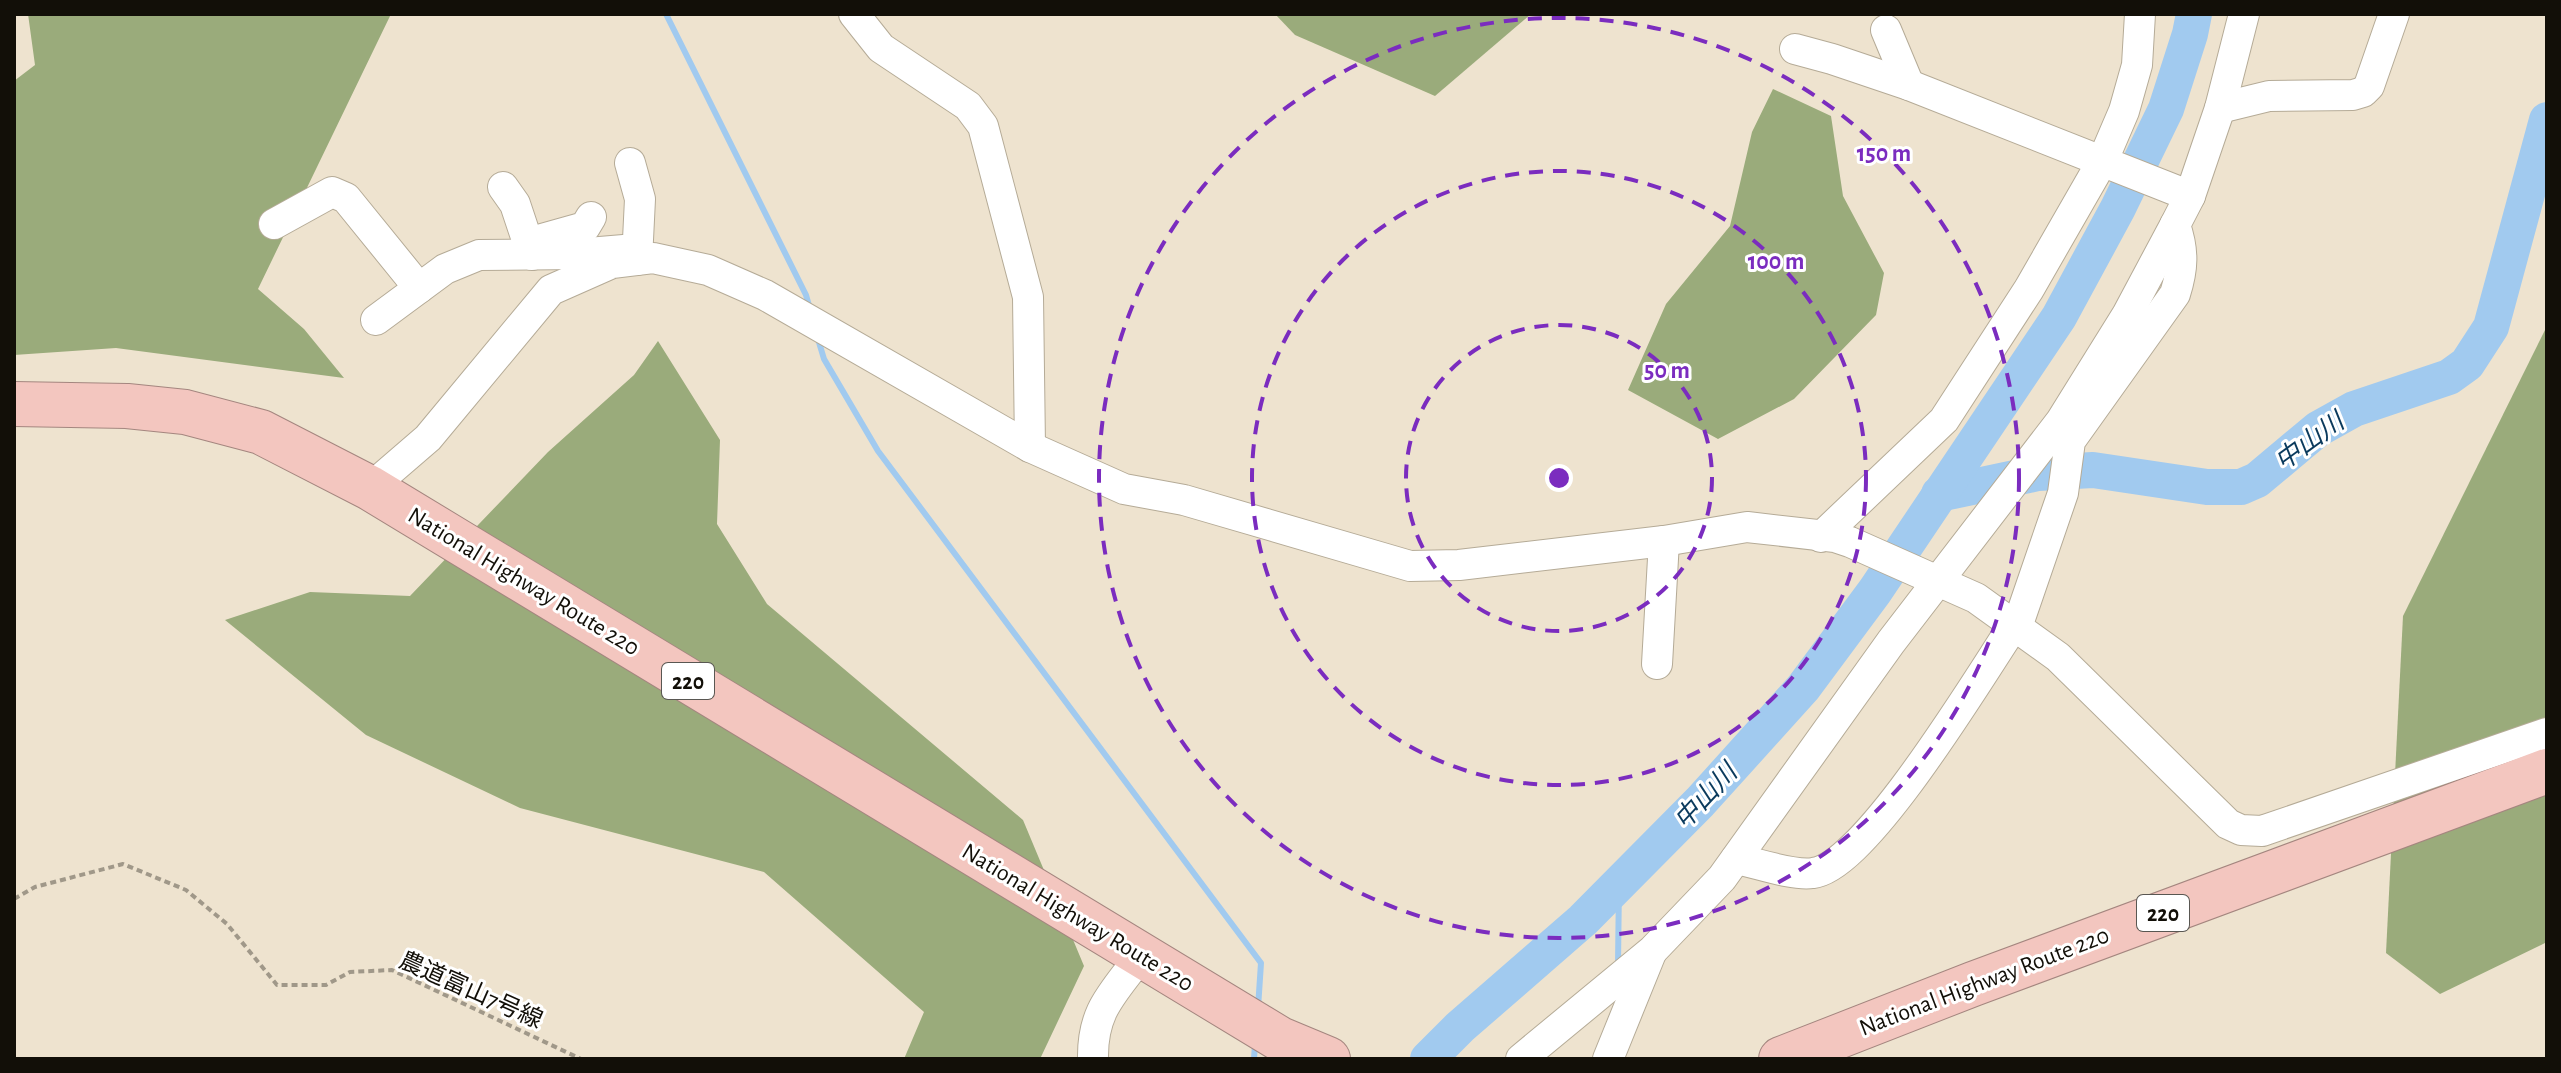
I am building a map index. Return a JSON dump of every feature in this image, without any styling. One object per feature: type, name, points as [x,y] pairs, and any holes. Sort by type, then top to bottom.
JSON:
[{"type":"highway","name":"National Highway Route 220","points":[[14,404],[127,406],[185,412],[261,432],[370,488],[1280,1039],[1328,1059]]},
{"type":"highway","name":"National Highway Route 220","points":[[1781,1059],[2002,973],[2547,771]]},
{"type":"street","points":[[854,14],[881,48],[968,106],[983,126],[1028,297],[1030,447]]},
{"type":"street","points":[[1836,540],[1944,420],[2029,289],[2103,160],[2124,111],[2137,65],[2140,14]]},
{"type":"street","points":[[1521,1059],[1653,950],[1722,878],[1936,579],[2061,421],[2127,315],[2175,225],[2220,108],[2244,14]]},
{"type":"street","points":[[2220,108],[2269,96],[2353,95],[2363,92],[2369,86],[2394,14]]},
{"type":"street","points":[[1886,30],[1909,85]]},
{"type":"street","points":[[1795,49],[1909,85],[2185,194]]},
{"type":"street","points":[[630,163],[640,199],[637,254]]},
{"type":"street","points":[[503,187],[515,204],[530,249]]},
{"type":"street","points":[[274,224],[332,192],[346,198],[419,288]]},
{"type":"street","points":[[530,249],[585,227],[591,217]]},
{"type":"street","points":[[1736,859],[1799,874],[1817,873],[1839,861],[1866,837],[1893,804],[2016,626],[2063,493],[2070,441],[2175,294],[2182,272],[2182,246],[2175,225]]},
{"type":"street","points":[[376,320],[445,269],[479,255],[530,249],[576,254],[637,254],[708,270],[765,295],[1030,447],[1124,489],[1184,500],[1410,566],[1459,565],[1664,541],[1747,527],[1836,540],[1976,598],[2016,626],[2058,657],[2228,824],[2241,830],[2262,831],[2547,733]]},
{"type":"street","points":[[370,488],[428,438],[551,290],[637,254]]},
{"type":"street","points":[[1657,664],[1664,541]]},
{"type":"street","points":[[1608,1059],[1653,950]]},
{"type":"street","points":[[1093,1059],[1093,1038],[1099,1016],[1142,954]]},
{"type":"path","name":"農道富山7号線","points":[[14,899],[35,887],[123,864],[186,890],[227,924],[277,985],[326,985],[350,972],[392,970],[581,1059]]},
{"type":"green space","points":[[28,14],[391,14],[258,289],[304,329],[344,378],[116,348],[14,355],[14,81],[35,65]]},
{"type":"green space","points":[[1275,14],[1531,14],[1435,96],[1295,35]]},
{"type":"green space","points":[[1773,89],[1831,116],[1843,196],[1884,273],[1876,315],[1794,399],[1718,439],[1628,390],[1666,304],[1730,226],[1752,132]]},
{"type":"green space","points":[[2547,326],[2547,942],[2440,994],[2386,953],[2403,616]]},
{"type":"green space","points":[[658,341],[720,440],[717,524],[767,604],[1023,820],[1084,966],[1040,1059],[904,1059],[924,1012],[764,872],[520,808],[366,735],[225,620],[310,592],[410,596],[548,452],[634,375]]},
{"type":"waterway","points":[[666,14],[806,295],[810,309]]},
{"type":"waterway","name":"中山川","points":[[1428,1059],[1460,1027],[1583,920],[1700,802],[1803,688],[1875,591],[2059,317],[2118,208],[2166,109],[2194,14]]},
{"type":"waterway","name":"中山川","points":[[1939,494],[2038,473],[2093,470],[2207,487],[2241,487],[2257,480],[2318,429],[2354,409],[2449,377],[2467,364],[2491,327],[2547,120]]},
{"type":"waterway","points":[[818,339],[824,359],[878,451],[1261,963],[1258,1008]]},
{"type":"waterway","points":[[1618,964],[1619,884]]},
{"type":"waterway","points":[[1254,1059],[1255,1044]]}]
